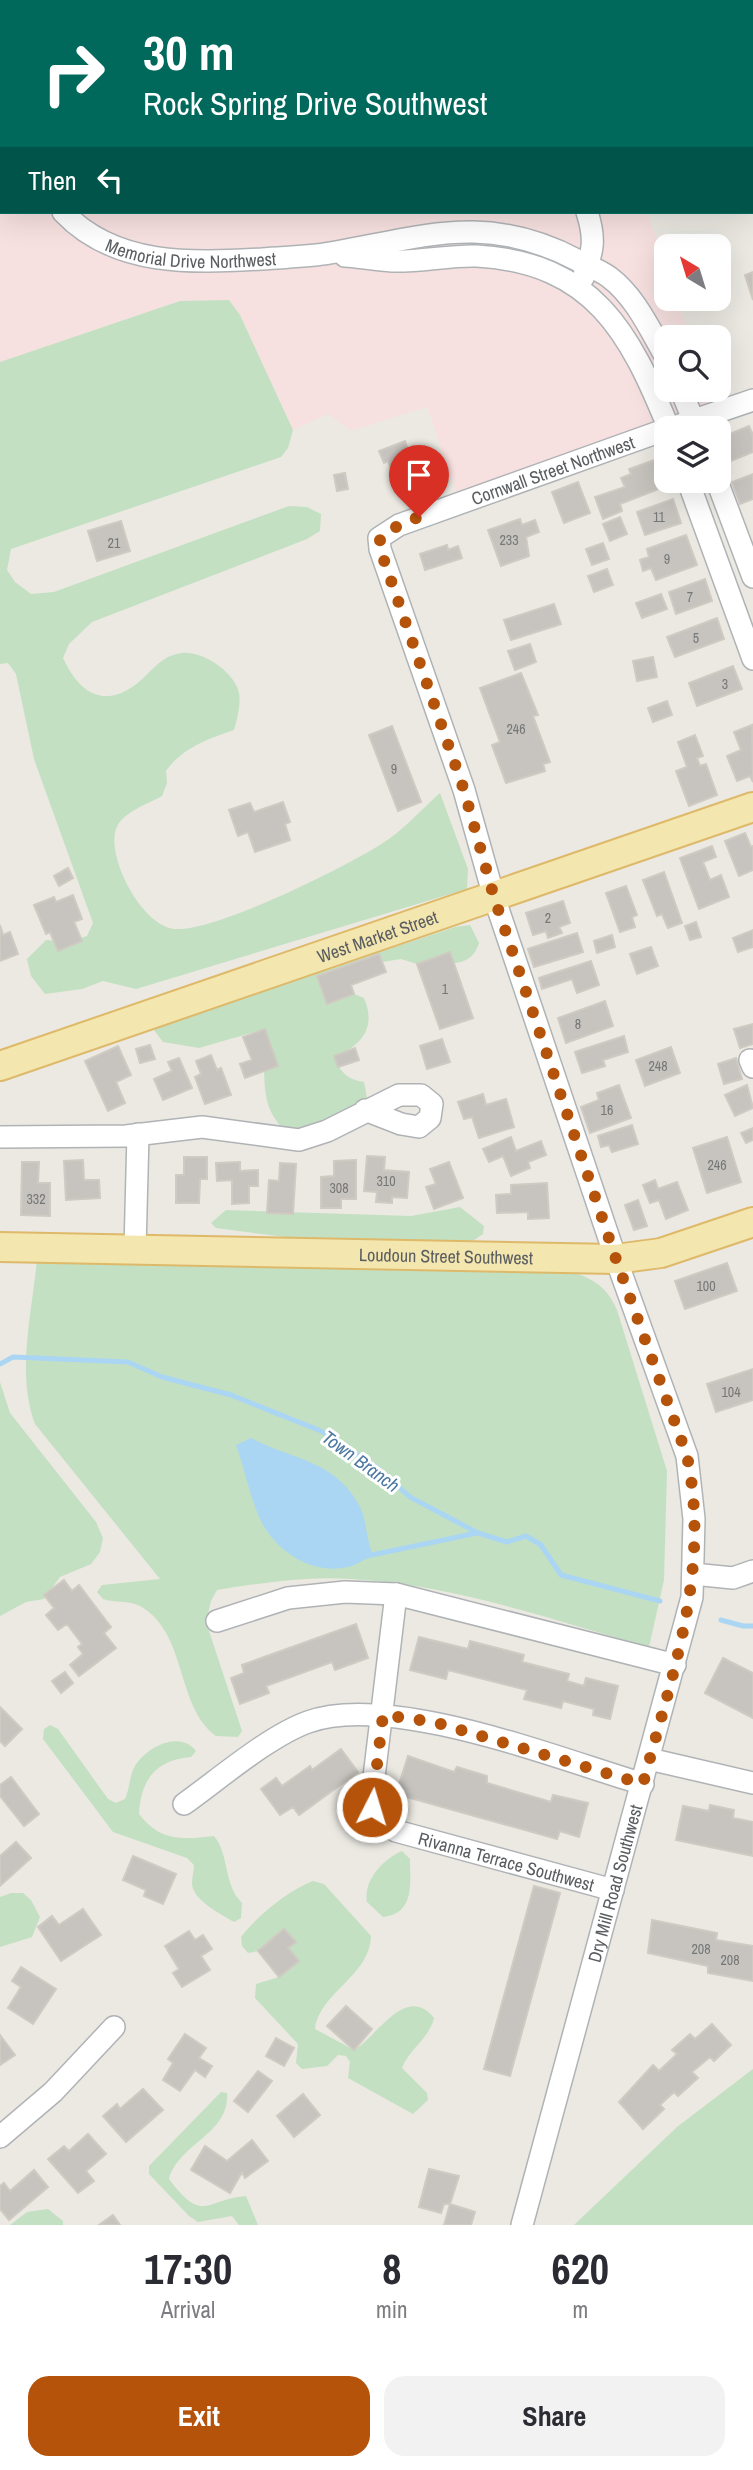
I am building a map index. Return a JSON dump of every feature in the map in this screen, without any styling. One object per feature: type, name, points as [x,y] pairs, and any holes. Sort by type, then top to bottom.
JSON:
[{"type":"main road","name":"West Market Street","points":[[0,1066],[753,807]]},
{"type":"main road","name":"Loudoun Street Southwest","points":[[0,1247],[616,1259],[661,1252],[753,1222]]},
{"type":"street","name":"Memorial Drive Northwest","points":[[66,214],[103,241],[160,260],[196,263],[329,254],[440,232],[485,232],[536,240],[610,278],[636,307],[654,337]]},
{"type":"street","points":[[579,290],[593,252],[592,228],[588,214]]},
{"type":"street","name":"Memorial Drive Northwest","points":[[329,254],[394,261],[454,256],[500,259],[547,272],[602,306],[632,345],[662,416]]},
{"type":"street","name":"Cornwall Street Northwest","points":[[715,416],[753,400]]},
{"type":"street","name":"Cornwall Street Northwest","points":[[399,525],[654,434]]},
{"type":"street","points":[[693,493],[744,609],[753,659]]},
{"type":"street","points":[[722,493],[753,577]]},
{"type":"street","name":"Dry Mill Road Southwest","points":[[399,525],[380,538],[380,549],[464,790],[494,897],[616,1259],[687,1456],[694,1519],[692,1597],[522,2225]]},
{"type":"street","points":[[0,1137],[132,1135],[202,1127],[299,1140],[327,1131],[365,1110]]},
{"type":"street","points":[[129,1249],[132,1135]]},
{"type":"street","points":[[693,1574],[733,1578],[753,1571]]},
{"type":"street","points":[[217,1621],[288,1598],[345,1592],[396,1594],[675,1665]]},
{"type":"street","name":"Rivanna Terrace Southwest","points":[[396,1594],[372,1794],[372,1807],[381,1820],[396,1831],[613,1890]]},
{"type":"street","points":[[184,1804],[306,1722],[350,1713],[434,1722],[643,1784]]},
{"type":"street","points":[[649,1759],[753,1783]]},
{"type":"street","points":[[0,2137],[53,2092],[114,2027]]},
{"type":"shaded area","points":[[0,214],[648,214],[655,234],[654,312],[682,312],[686,325],[654,325],[654,402],[712,402],[715,413],[706,416],[654,416],[654,435],[460,503],[427,407],[351,431],[328,414],[293,430],[240,315],[229,300],[180,301],[0,362]]},
{"type":"green space","points":[[229,300],[240,315],[293,430],[288,448],[281,457],[11,549],[7,570],[15,582],[31,594],[54,592],[289,506],[307,507],[321,514],[320,531],[307,539],[92,622],[69,644],[63,658],[68,668],[81,685],[97,695],[118,694],[129,689],[159,663],[181,653],[198,655],[216,664],[231,677],[239,693],[234,730],[205,741],[180,756],[166,771],[167,783],[162,796],[130,813],[119,823],[114,842],[122,873],[130,889],[151,917],[175,929],[194,927],[251,908],[346,864],[389,839],[440,793],[468,869],[467,889],[136,989],[103,981],[82,989],[45,994],[31,976],[27,959],[46,940],[69,942],[87,936],[93,923],[34,759],[16,674],[8,663],[0,664],[0,362],[180,301]]},
{"type":"green space","points":[[470,925],[479,943],[473,955],[463,961],[454,963],[450,952],[417,964],[401,959],[382,962],[379,954],[317,976],[327,1003],[354,994],[364,998],[369,1018],[364,1035],[359,1041],[334,1057],[345,1074],[364,1082],[367,1098],[338,1118],[327,1122],[282,1128],[277,1121],[267,1101],[264,1071],[278,1065],[265,1029],[199,1048],[163,1042],[154,1030],[158,1026],[455,927]]},
{"type":"green space","points":[[460,1207],[484,1226],[483,1234],[470,1243],[315,1241],[216,1228],[211,1223],[226,1210],[411,1216]]},
{"type":"green space","points":[[37,1260],[565,1269],[596,1283],[608,1294],[617,1310],[667,1471],[664,1580],[649,1647],[502,1605],[389,1582],[318,1578],[217,1590],[206,1622],[242,1731],[238,1737],[216,1736],[203,1723],[194,1707],[174,1651],[155,1618],[140,1606],[103,1599],[97,1592],[102,1585],[160,1579],[35,1424],[29,1405],[26,1364]]},
{"type":"green space","points":[[0,1382],[10,1413],[96,1522],[103,1538],[100,1552],[91,1564],[60,1577],[44,1599],[26,1602],[0,1616]]},
{"type":"green space","points":[[50,1725],[58,1729],[108,1799],[116,1803],[125,1799],[135,1766],[155,1747],[181,1742],[196,1751],[191,1757],[168,1762],[152,1774],[143,1791],[139,1814],[155,1829],[172,1837],[214,1836],[222,1852],[232,1887],[242,1903],[241,1918],[234,1922],[202,1901],[193,1889],[194,1865],[187,1858],[113,1832],[43,1739],[44,1729]]},
{"type":"green space","points":[[402,1851],[410,1859],[410,1887],[406,1903],[401,1910],[383,1917],[367,1902],[368,1886],[382,1865]]},
{"type":"green space","points":[[313,1881],[324,1884],[371,1936],[369,1950],[363,1962],[326,2004],[315,2029],[354,2050],[403,2009],[413,2006],[424,2009],[434,2018],[428,2032],[402,2068],[427,2093],[428,2100],[413,2114],[348,2078],[350,2062],[346,2056],[338,2055],[327,2066],[302,2069],[296,2063],[298,2044],[255,1998],[256,1984],[279,1977],[299,1961],[288,1948],[295,1942],[284,1929],[258,1951],[248,1953],[242,1946],[241,1937],[274,1904]]},
{"type":"green space","points":[[23,1893],[31,1900],[40,1917],[32,1937],[0,1947],[0,1897]]},
{"type":"green space","points":[[753,2069],[753,2225],[574,2225],[677,2127]]},
{"type":"green space","points":[[221,2092],[227,2093],[226,2107],[221,2119],[183,2156],[169,2179],[180,2193],[198,2205],[205,2206],[246,2196],[258,2225],[239,2225],[232,2216],[198,2222],[149,2174],[149,2166]]},
{"type":"green space","points":[[48,2209],[63,2221],[63,2225],[10,2225],[27,2212]]},
{"type":"water","points":[[251,1438],[312,1463],[339,1479],[360,1507],[373,1555],[351,1566],[331,1569],[307,1564],[277,1543],[258,1515],[236,1445]]},
{"type":"building","points":[[753,272],[753,300],[745,275]]},
{"type":"building","points":[[749,426],[753,435],[753,452],[731,461],[731,433]]},
{"type":"building","points":[[405,441],[408,450],[418,447],[430,478],[399,490],[388,461],[384,463],[379,451]]},
{"type":"building","points":[[654,460],[654,491],[620,504],[622,511],[603,519],[595,497],[625,487],[621,478],[631,474],[629,469]]},
{"type":"building","points":[[345,473],[348,489],[337,491],[334,475]]},
{"type":"building","points":[[753,474],[753,499],[740,504],[732,482]]},
{"type":"building","points":[[578,482],[590,513],[564,523],[552,492]]},
{"type":"building","points":[[673,499],[681,523],[645,535],[637,512]]},
{"type":"building","points":[[620,517],[627,534],[610,541],[603,524]]},
{"type":"building","points":[[520,519],[522,525],[535,520],[539,532],[526,537],[529,556],[501,566],[488,530]]},
{"type":"building","points":[[121,521],[130,551],[97,561],[88,531]]},
{"type":"building","points":[[686,535],[697,565],[656,580],[651,568],[643,571],[640,560],[649,557],[647,549]]},
{"type":"building","points":[[603,543],[609,559],[592,565],[586,549]]},
{"type":"building","points":[[447,545],[448,550],[458,546],[462,558],[425,570],[420,554]]},
{"type":"building","points":[[607,569],[613,585],[594,592],[588,576]]},
{"type":"building","points":[[705,579],[712,601],[676,614],[669,592]]},
{"type":"building","points":[[661,594],[667,609],[642,618],[636,603]]},
{"type":"building","points":[[554,604],[561,624],[511,640],[504,620]]},
{"type":"building","points":[[717,618],[724,639],[675,657],[667,637]]},
{"type":"building","points":[[530,644],[536,662],[515,670],[508,651]]},
{"type":"building","points":[[653,657],[657,677],[637,681],[633,661]]},
{"type":"building","points":[[733,666],[742,689],[697,706],[689,683]]},
{"type":"building","points":[[521,673],[538,715],[533,716],[550,762],[543,764],[545,771],[506,783],[492,745],[500,742],[480,688]]},
{"type":"building","points":[[667,701],[672,715],[653,722],[648,708]]},
{"type":"building","points":[[752,725],[753,782],[750,776],[737,781],[727,756],[741,750],[734,732]]},
{"type":"building","points":[[392,726],[421,802],[398,811],[369,735]]},
{"type":"building","points":[[695,735],[703,756],[697,758],[700,766],[706,764],[717,795],[689,806],[676,771],[687,767],[678,742]]},
{"type":"building","points":[[283,802],[290,822],[285,824],[290,840],[255,852],[248,832],[238,836],[229,810],[250,803],[254,812]]},
{"type":"building","points":[[745,833],[751,847],[753,846],[753,870],[739,876],[725,841]]},
{"type":"building","points":[[712,846],[716,857],[703,862],[710,880],[721,875],[729,897],[699,909],[680,858]]},
{"type":"building","points":[[68,868],[73,878],[59,886],[54,876]]},
{"type":"building","points":[[664,872],[682,923],[668,928],[662,914],[657,916],[643,880]]},
{"type":"building","points":[[626,886],[637,915],[632,917],[635,927],[620,932],[606,893]]},
{"type":"building","points":[[73,895],[82,919],[74,922],[82,941],[58,951],[50,932],[46,934],[34,905],[54,897],[56,902]]},
{"type":"building","points":[[563,901],[570,923],[559,927],[562,933],[548,938],[546,931],[533,935],[526,913]]},
{"type":"building","points":[[696,922],[701,937],[690,940],[685,926]]},
{"type":"building","points":[[0,925],[3,935],[10,932],[18,954],[0,961]]},
{"type":"building","points":[[753,930],[753,947],[738,952],[733,938]]},
{"type":"building","points":[[577,933],[583,952],[534,967],[528,949]]},
{"type":"building","points":[[612,935],[615,947],[597,953],[594,941]]},
{"type":"building","points":[[651,947],[658,966],[637,974],[630,954]]},
{"type":"building","points":[[450,952],[473,1018],[440,1029],[417,964]]},
{"type":"building","points":[[379,954],[386,972],[351,985],[354,994],[327,1004],[317,976]]},
{"type":"building","points":[[591,961],[599,985],[577,993],[572,979],[542,989],[539,978]]},
{"type":"building","points":[[605,1001],[613,1026],[566,1043],[558,1018]]},
{"type":"building","points":[[753,1024],[753,1044],[740,1048],[734,1029]]},
{"type":"building","points":[[265,1029],[278,1066],[245,1078],[240,1064],[252,1060],[243,1037]]},
{"type":"building","points":[[624,1036],[628,1052],[603,1060],[605,1066],[582,1073],[575,1052]]},
{"type":"building","points":[[442,1039],[450,1062],[427,1069],[420,1046]]},
{"type":"building","points":[[150,1045],[155,1059],[140,1063],[136,1049]]},
{"type":"building","points":[[118,1046],[131,1075],[116,1082],[125,1103],[108,1111],[85,1061]]},
{"type":"building","points":[[671,1047],[680,1073],[645,1086],[636,1060]]},
{"type":"building","points":[[355,1048],[359,1060],[338,1067],[334,1056]]},
{"type":"building","points":[[211,1055],[217,1070],[221,1068],[231,1095],[205,1104],[195,1077],[201,1074],[196,1061]]},
{"type":"building","points":[[179,1058],[192,1088],[163,1100],[154,1079],[172,1071],[168,1062]]},
{"type":"building","points":[[736,1058],[742,1079],[724,1084],[718,1064]]},
{"type":"building","points":[[619,1085],[631,1118],[590,1133],[581,1107],[599,1100],[597,1093]]},
{"type":"building","points":[[747,1085],[753,1108],[735,1116],[725,1095]]},
{"type":"building","points":[[483,1094],[486,1105],[506,1099],[514,1127],[479,1138],[472,1117],[464,1119],[458,1102]]},
{"type":"building","points":[[632,1125],[638,1144],[612,1152],[609,1145],[601,1147],[598,1136]]},
{"type":"building","points":[[753,1128],[753,1140],[746,1143],[741,1133]]},
{"type":"building","points":[[511,1137],[516,1151],[541,1141],[546,1155],[528,1162],[530,1168],[511,1176],[503,1156],[489,1162],[483,1149]]},
{"type":"building","points":[[727,1137],[741,1182],[707,1193],[693,1148]]},
{"type":"building","points":[[367,1156],[385,1157],[384,1170],[409,1172],[407,1198],[392,1197],[392,1203],[376,1202],[377,1192],[364,1191]]},
{"type":"building","points":[[184,1157],[207,1157],[207,1179],[200,1179],[199,1203],[176,1203],[176,1175],[184,1175]]},
{"type":"building","points":[[83,1160],[84,1180],[99,1180],[100,1198],[66,1200],[64,1161]]},
{"type":"building","points":[[356,1160],[356,1199],[341,1199],[341,1208],[321,1208],[321,1177],[334,1176],[334,1161]]},
{"type":"building","points":[[22,1162],[39,1162],[38,1183],[50,1183],[50,1216],[21,1215]]},
{"type":"building","points":[[240,1162],[240,1171],[258,1170],[258,1186],[249,1186],[249,1203],[232,1204],[232,1180],[217,1181],[216,1163]]},
{"type":"building","points":[[449,1162],[463,1198],[434,1209],[426,1187],[436,1184],[430,1169]]},
{"type":"building","points":[[280,1163],[296,1164],[293,1214],[267,1213],[269,1180],[279,1181]]},
{"type":"building","points":[[655,1180],[658,1189],[677,1182],[688,1210],[666,1219],[659,1200],[650,1203],[643,1185]]},
{"type":"building","points":[[547,1183],[549,1218],[528,1219],[528,1212],[497,1213],[496,1195],[511,1194],[511,1185]]},
{"type":"building","points":[[638,1200],[647,1226],[634,1230],[625,1205]]},
{"type":"building","points":[[727,1263],[737,1291],[685,1309],[675,1281]]},
{"type":"building","points":[[753,1369],[753,1400],[716,1412],[707,1384]]},
{"type":"building","points":[[64,1580],[72,1591],[79,1585],[111,1627],[104,1633],[116,1648],[79,1676],[70,1665],[83,1654],[78,1647],[82,1644],[67,1624],[58,1630],[46,1615],[54,1608],[44,1595]]},
{"type":"building","points":[[356,1624],[368,1658],[335,1670],[332,1662],[266,1686],[269,1693],[240,1704],[231,1678],[244,1673],[242,1665]]},
{"type":"building","points":[[419,1637],[468,1649],[470,1641],[524,1655],[522,1662],[569,1674],[567,1681],[584,1686],[586,1678],[618,1686],[610,1719],[593,1715],[594,1709],[563,1701],[561,1708],[524,1699],[527,1690],[448,1670],[446,1679],[410,1670]]},
{"type":"building","points":[[723,1658],[753,1673],[753,1718],[705,1693]]},
{"type":"building","points":[[65,1672],[73,1683],[61,1693],[52,1681]]},
{"type":"building","points":[[0,1707],[22,1729],[5,1746],[0,1741]]},
{"type":"building","points":[[341,1749],[358,1772],[299,1815],[293,1807],[280,1815],[261,1789],[276,1778],[282,1786],[310,1766],[312,1770]]},
{"type":"building","points":[[408,1756],[454,1772],[457,1767],[487,1776],[487,1783],[551,1802],[553,1795],[588,1803],[579,1837],[560,1831],[557,1839],[396,1794]]},
{"type":"building","points":[[11,1777],[39,1814],[24,1826],[0,1796],[0,1785]]},
{"type":"building","points":[[710,1805],[734,1810],[733,1818],[753,1822],[753,1856],[676,1840],[683,1806],[709,1811]]},
{"type":"building","points":[[16,1842],[31,1858],[0,1886],[0,1856]]},
{"type":"building","points":[[133,1856],[176,1874],[163,1904],[144,1896],[146,1890],[123,1880]]},
{"type":"building","points":[[534,1886],[560,1893],[510,2076],[484,2069]]},
{"type":"building","points":[[83,1909],[101,1935],[61,1961],[38,1927],[52,1916],[59,1925]]},
{"type":"building","points":[[652,1920],[717,1933],[716,1940],[753,1946],[753,1981],[708,1973],[708,1966],[648,1953]]},
{"type":"building","points":[[284,1929],[296,1942],[288,1948],[299,1961],[279,1977],[258,1951]]},
{"type":"building","points":[[189,1931],[195,1940],[203,1935],[212,1949],[201,1956],[210,1970],[182,1987],[173,1973],[179,1969],[165,1946]]},
{"type":"building","points":[[21,1967],[56,1989],[33,2024],[8,2008],[21,1987],[12,1981]]},
{"type":"building","points":[[346,2006],[372,2029],[354,2050],[327,2026]]},
{"type":"building","points":[[712,2024],[731,2045],[714,2061],[710,2057],[692,2072],[698,2078],[678,2096],[674,2092],[660,2105],[664,2109],[643,2129],[619,2102],[653,2065],[659,2071],[677,2054],[672,2050],[690,2034],[695,2039]]},
{"type":"building","points":[[185,2034],[206,2048],[199,2058],[212,2066],[205,2077],[195,2070],[180,2091],[163,2080],[173,2063],[168,2059]]},
{"type":"building","points":[[0,2035],[15,2055],[0,2065]]},
{"type":"building","points":[[276,2038],[294,2048],[284,2066],[266,2056]]},
{"type":"building","points":[[258,2071],[272,2081],[248,2112],[234,2101]]},
{"type":"building","points":[[143,2089],[163,2110],[126,2142],[103,2116],[117,2104],[120,2109]]},
{"type":"building","points":[[303,2094],[320,2115],[294,2137],[277,2116]]},
{"type":"building","points":[[88,2134],[106,2154],[86,2171],[94,2181],[78,2193],[48,2159],[64,2146],[69,2151]]},
{"type":"building","points":[[252,2140],[268,2161],[245,2178],[242,2172],[230,2193],[191,2170],[205,2146],[227,2161]]},
{"type":"building","points":[[429,2169],[459,2176],[450,2204],[444,2204],[441,2213],[419,2207]]},
{"type":"building","points":[[34,2170],[48,2187],[9,2220],[0,2209],[0,2186],[4,2183],[10,2191]]},
{"type":"building","points":[[450,2204],[475,2212],[471,2225],[444,2225]]},
{"type":"building","points":[[113,2215],[120,2225],[99,2225]]},
{"type":"waterway","name":"Town Branch","points":[[0,1364],[13,1357],[128,1362],[162,1377],[231,1395],[321,1431],[375,1466],[410,1497],[478,1533],[507,1542],[526,1536],[541,1545],[561,1575],[660,1601]]},
{"type":"waterway","points":[[367,1556],[477,1533]]},
{"type":"waterway","name":"Town Branch","points":[[721,1620],[753,1626]]},
{"type":"route","points":[[372,1807],[383,1715],[434,1722],[643,1784],[692,1597],[694,1559],[692,1480],[687,1456],[616,1259],[494,897],[464,790],[380,549],[380,538],[386,532],[419,517]]}]
